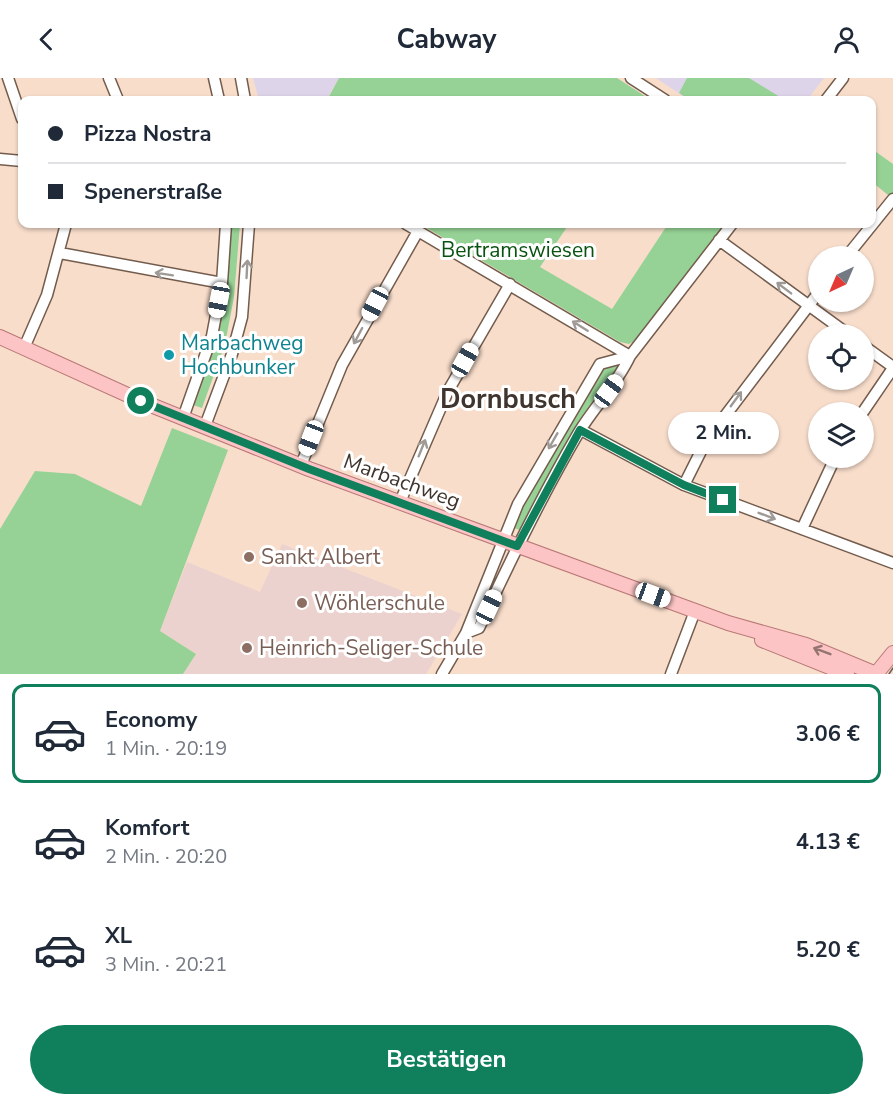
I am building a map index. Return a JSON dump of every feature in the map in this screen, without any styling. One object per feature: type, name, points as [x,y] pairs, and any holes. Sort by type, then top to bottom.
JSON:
[{"type":"main road","name":"Marbachweg","points":[[0,337],[183,418],[301,465],[695,610],[800,657],[847,674]]},
{"type":"main road","name":"Marbachweg","points":[[728,623],[806,645],[876,674]]},
{"type":"main road","points":[[876,674],[893,652]]},
{"type":"street","points":[[8,78],[18,107]]},
{"type":"street","points":[[110,78],[117,96]]},
{"type":"street","points":[[214,78],[218,96]]},
{"type":"street","points":[[241,78],[244,96]]},
{"type":"street","points":[[631,78],[659,96]]},
{"type":"street","points":[[829,96],[843,78]]},
{"type":"street","points":[[0,159],[18,161]]},
{"type":"street","points":[[876,220],[893,199]]},
{"type":"street","points":[[24,348],[47,295],[65,228]]},
{"type":"street","points":[[183,418],[212,336],[222,283],[226,228]]},
{"type":"street","points":[[205,426],[232,354],[242,316],[249,228]]},
{"type":"street","points":[[413,228],[630,356]]},
{"type":"street","points":[[466,633],[479,628],[517,546],[580,430],[622,372],[630,356],[729,228]]},
{"type":"street","points":[[855,246],[870,228]]},
{"type":"street","points":[[301,465],[342,365],[418,231]]},
{"type":"street","points":[[684,485],[706,441],[808,306],[719,240]]},
{"type":"street","points":[[60,253],[222,283]]},
{"type":"street","points":[[400,502],[448,391],[510,284]]},
{"type":"street","points":[[817,312],[834,324]]},
{"type":"street","points":[[870,402],[893,368],[874,354]]},
{"type":"street","points":[[442,674],[466,633],[518,504],[600,364],[630,356]]},
{"type":"street","points":[[580,430],[684,485],[893,562]]},
{"type":"street","points":[[802,529],[830,468]]},
{"type":"street","points":[[671,674],[695,610]]},
{"type":"shaded area","points":[[253,78],[339,78],[329,96],[258,96]]},
{"type":"shaded area","points":[[656,78],[824,78],[810,96],[683,96]]},
{"type":"shaded area","name":"Wöhlerschule","points":[[282,544],[462,614],[426,674],[183,674],[196,654],[160,631],[187,562],[260,592]]},
{"type":"green space","points":[[339,78],[617,78],[645,96],[329,96]]},
{"type":"green space","points":[[687,78],[749,78],[778,96],[684,96],[679,93]]},
{"type":"green space","points":[[876,152],[893,164],[893,199],[876,185]]},
{"type":"green space","points":[[231,228],[240,228],[234,297],[225,344],[202,408],[193,405],[215,337],[227,273]]},
{"type":"green space","name":"Bertramswiesen","points":[[427,228],[566,228],[540,267],[612,309],[665,228],[723,228],[636,340],[629,344],[620,342]]},
{"type":"green space","points":[[616,362],[621,366],[578,429],[520,530],[511,527],[604,364]]},
{"type":"green space","points":[[172,428],[228,450],[160,631],[196,654],[183,674],[0,674],[0,529],[35,471],[75,474],[141,506]]},
{"type":"tram line","points":[[889,674],[893,668]]},
{"type":"place","name":"Marbachweg Hochbunker","points":[[169,355]]},
{"type":"place","name":"Sankt Albert","points":[[249,557]]},
{"type":"place","name":"Wöhlerschule","points":[[302,603]]},
{"type":"place","name":"Heinrich-Seliger-Schule","points":[[247,648]]},
{"type":"district","name":"Dornbusch","points":[[508,399]]},
{"type":"route","points":[[141,401],[309,469],[517,546],[580,430],[684,485],[723,500]]}]
